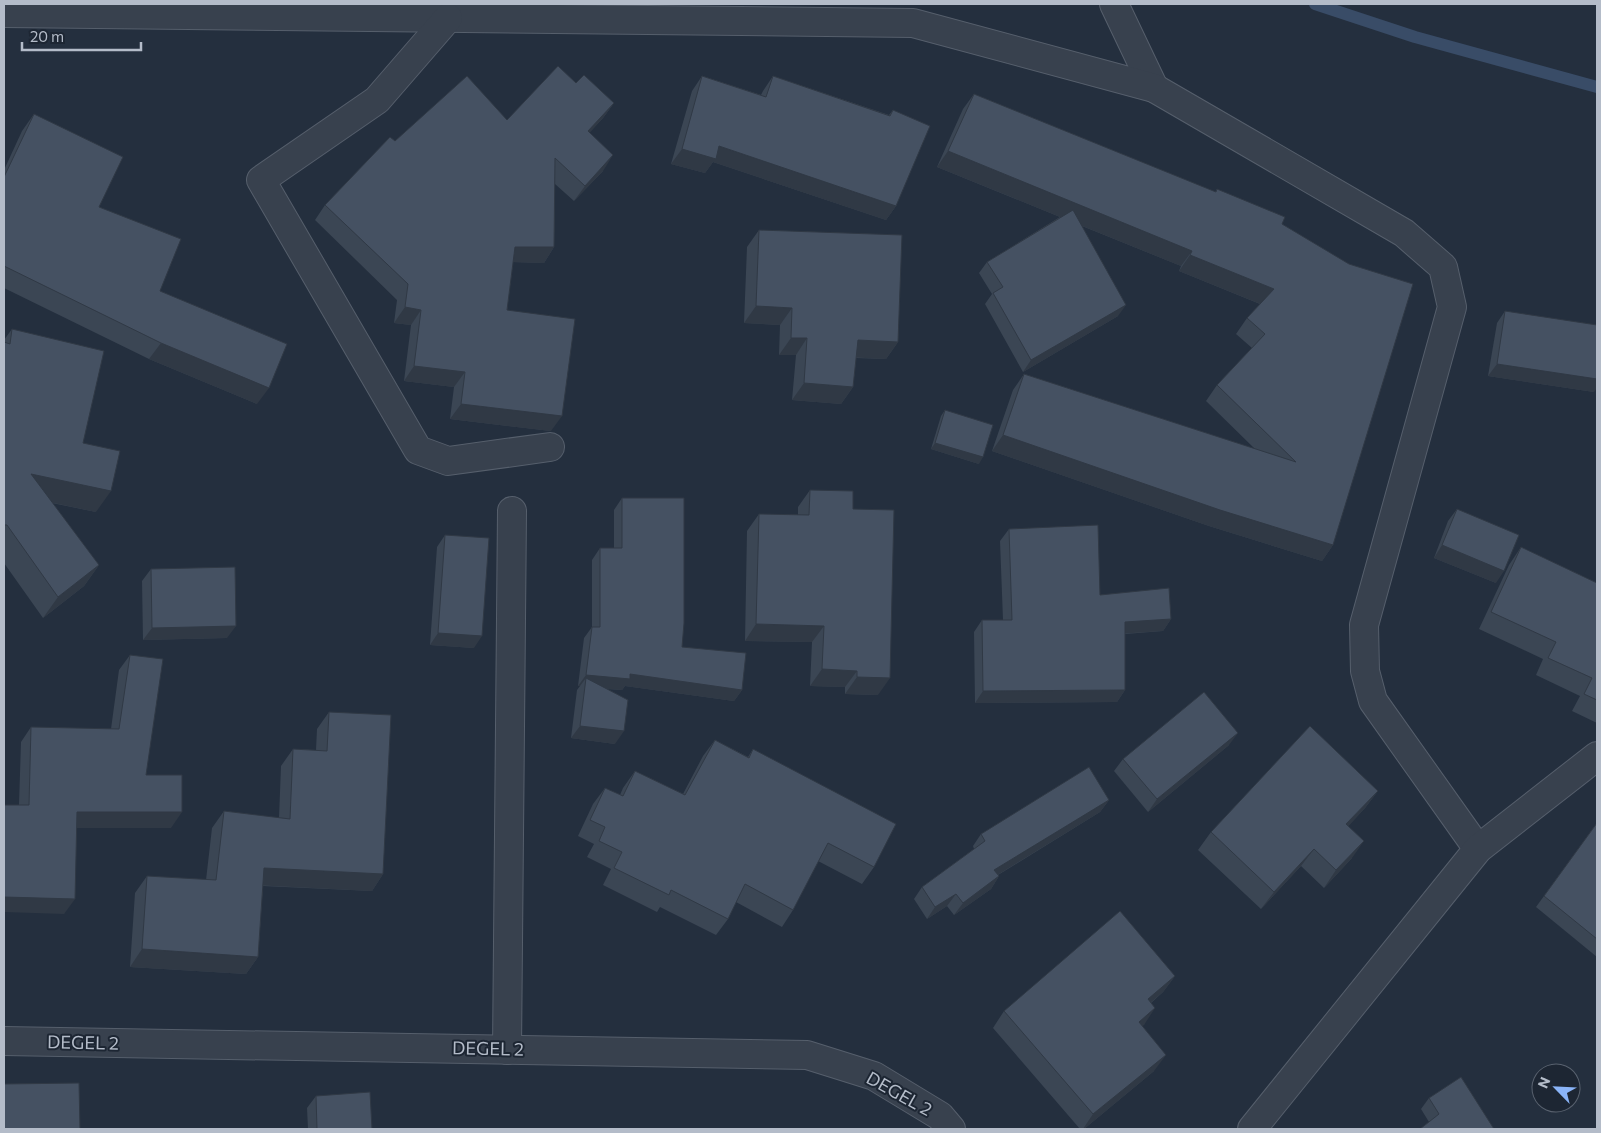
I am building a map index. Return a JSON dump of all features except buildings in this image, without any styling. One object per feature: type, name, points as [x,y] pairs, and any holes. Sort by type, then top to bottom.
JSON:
[{"type":"street","points":[[1114,4],[1154,88]]},
{"type":"street","points":[[4,13],[913,24],[1154,88],[1404,233],[1443,267],[1452,308],[1364,624],[1365,671],[1373,701],[1478,849]]},
{"type":"street","points":[[448,18],[378,100],[261,180],[418,450],[448,461],[550,447]]},
{"type":"street","points":[[507,1050],[512,511]]},
{"type":"street","points":[[1252,1129],[1478,849],[1597,756]]},
{"type":"street","name":"DEGEL 2","points":[[4,1041],[807,1055],[874,1076],[940,1116],[951,1129]]},
{"type":"waterway","points":[[1315,4],[1415,37],[1597,87]]}]
